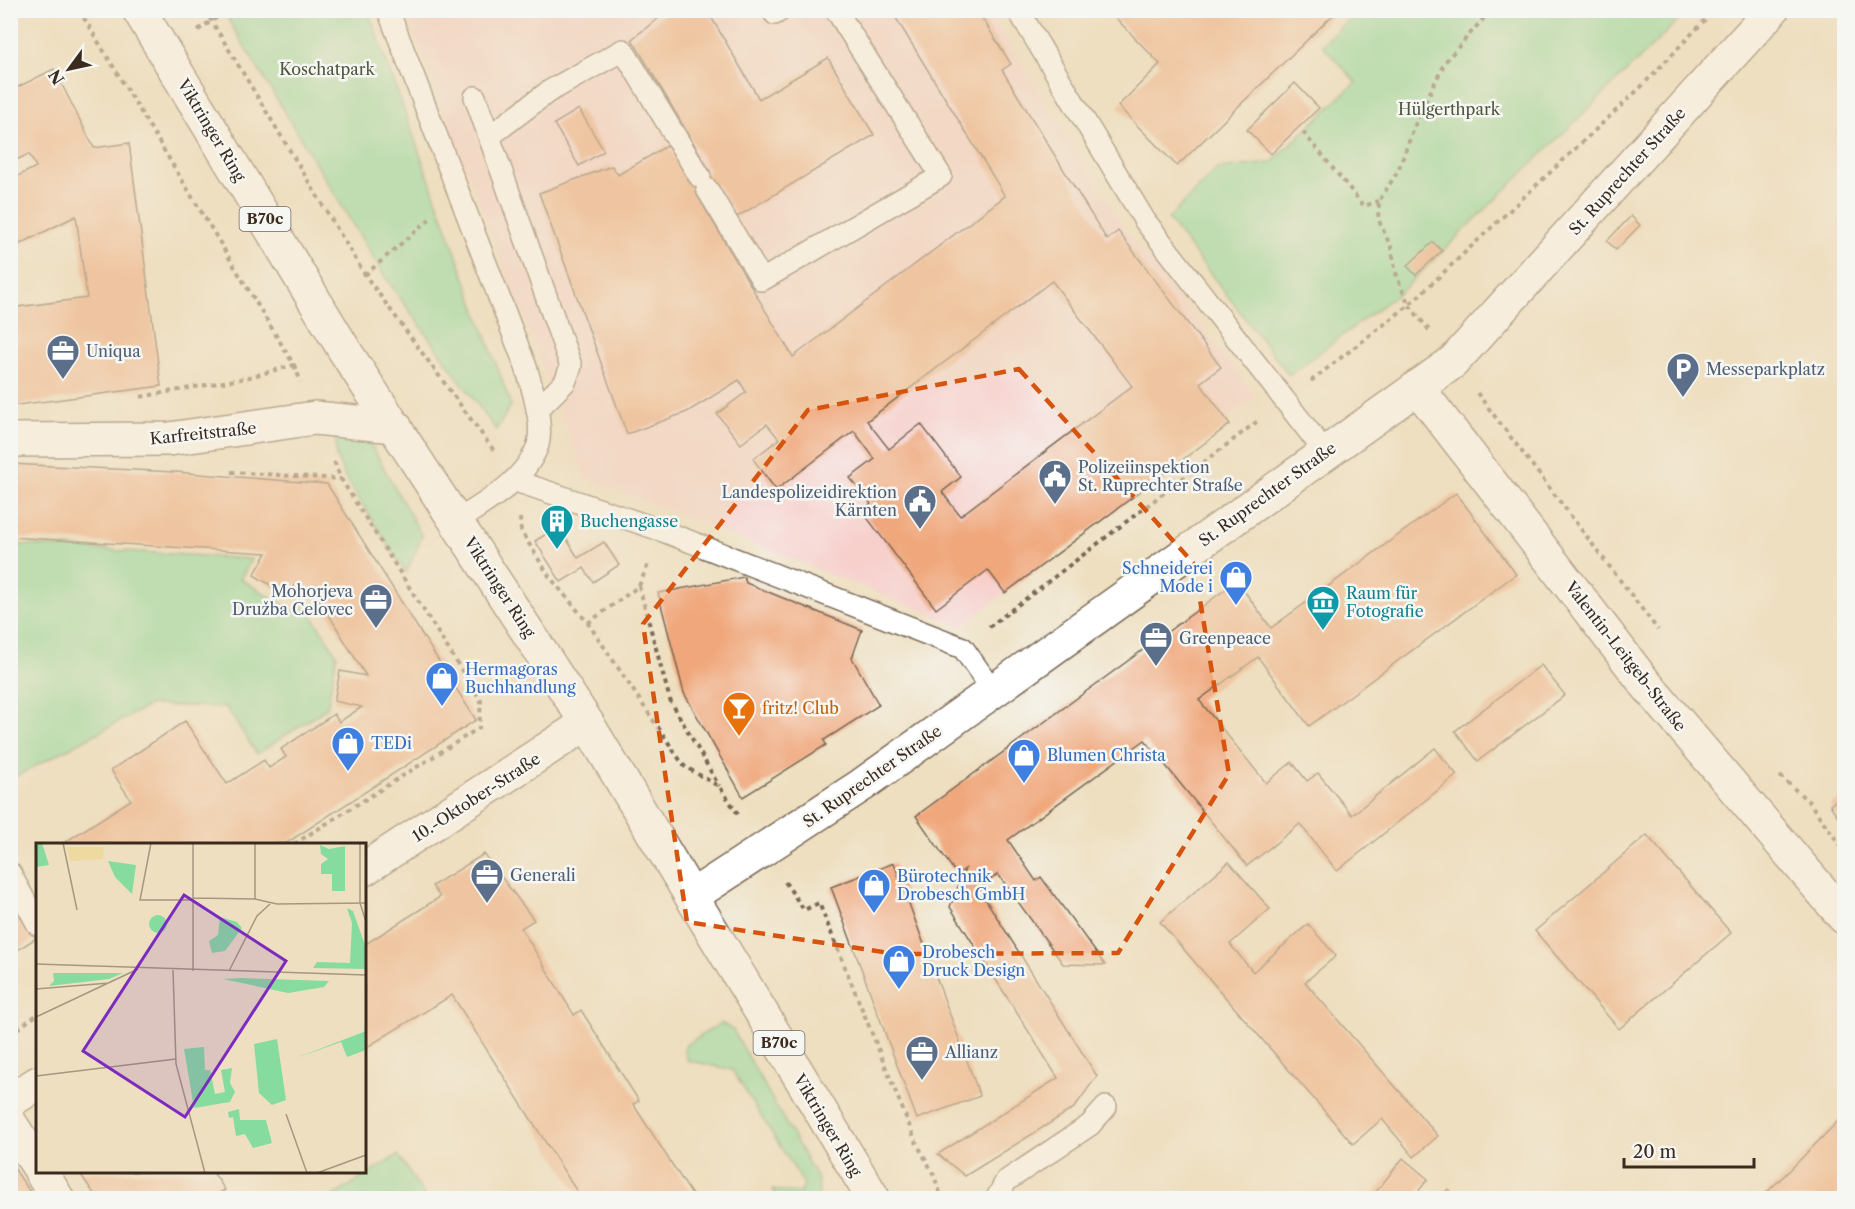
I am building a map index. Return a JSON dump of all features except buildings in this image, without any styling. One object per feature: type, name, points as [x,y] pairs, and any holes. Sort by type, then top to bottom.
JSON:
[{"type":"street","name":"Viktringer Ring","points":[[139,10],[345,351],[587,723],[869,1196]]},
{"type":"street","name":"St. Ruprechter Straße","points":[[692,896],[862,785],[1453,362],[1772,10]]},
{"type":"street","name":"Valentin-Leitgeb-Straße","points":[[1417,387],[1645,683],[1845,918]]},
{"type":"street","name":"Karfreitstraße","points":[[10,440],[169,439],[315,418],[395,426]]},
{"type":"street","name":"10.-Oktober-Straße","points":[[366,868],[587,723]]},
{"type":"street","points":[[10,1101],[36,1084]]},
{"type":"street","points":[[10,1123],[36,1163]]},
{"type":"street","points":[[42,1173],[57,1198]]},
{"type":"lane","points":[[388,10],[526,367],[537,410],[538,446],[516,481],[457,521]]},
{"type":"lane","points":[[490,136],[548,92],[623,50],[762,280],[941,176],[836,10]]},
{"type":"lane","points":[[1018,10],[1145,221],[1325,452]]},
{"type":"lane","points":[[475,97],[571,366],[565,382],[537,410]]},
{"type":"lane","points":[[516,481],[663,531],[963,648],[993,691]]},
{"type":"lane","points":[[10,873],[36,921]]},
{"type":"lane","points":[[997,1198],[1006,1181],[1090,1125],[1106,1107]]},
{"type":"path","points":[[79,10],[294,365],[246,378],[130,399]]},
{"type":"path","points":[[205,10],[365,275],[516,481],[521,531],[549,576],[588,623],[684,766],[720,787]]},
{"type":"path","points":[[212,21],[228,10]]},
{"type":"path","points":[[1491,10],[1445,62],[1418,117],[1398,171],[1379,201],[1378,219],[1391,247],[1397,278],[1409,305],[1662,636]]},
{"type":"path","points":[[963,648],[1409,305],[1641,87],[1706,19]]},
{"type":"path","points":[[1303,132],[1364,206],[1379,201]]},
{"type":"path","points":[[365,275],[458,194]]},
{"type":"path","points":[[296,843],[479,728],[481,702],[341,479]]},
{"type":"path","points":[[588,623],[639,586],[663,531]]},
{"type":"path","points":[[639,586],[670,700],[720,787],[804,910],[819,903],[915,1142],[933,1173],[942,1198]]},
{"type":"path","points":[[1775,772],[1809,802],[1845,850]]},
{"type":"path","points":[[10,1034],[36,1015]]},
{"type":"highlighted area","points":[[1019,369],[1194,564],[1229,774],[1118,953],[896,954],[687,922],[643,624],[808,410]]},
{"type":"shaded area","points":[[404,11],[989,11],[1124,227],[1257,397],[962,626],[586,478]]},
{"type":"green space","name":"Koschatpark","points":[[223,11],[368,11],[511,405],[496,430],[385,277]]},
{"type":"green space","name":"Hülgerthpark","points":[[1357,11],[1688,11],[1403,290],[1289,375],[1168,219],[1217,169],[1271,163],[1356,82],[1322,45]]},
{"type":"green space","points":[[335,428],[363,431],[422,536],[406,573],[345,477],[336,456]]},
{"type":"green space","points":[[11,544],[252,559],[240,579],[296,612],[306,606],[337,655],[327,708],[257,754],[226,707],[150,705],[11,779]]},
{"type":"green space","points":[[721,1023],[733,1030],[818,1180],[819,1198],[778,1198],[772,1190],[801,1193],[804,1184],[732,1070],[687,1060],[684,1050],[686,1045]]},
{"type":"green space","points":[[398,1155],[426,1198],[330,1198]]},
{"type":"place","name":"Uniqua","points":[[63,380]]},
{"type":"place","name":"Messeparkplatz","points":[[1683,398]]},
{"type":"place","name":"Polizeiinspektion St. Ruprechter Straße","points":[[1055,505]]},
{"type":"place","name":"Landespolizeidirektion Kärnten","points":[[920,530]]},
{"type":"place","name":"Buchengasse","points":[[557,550]]},
{"type":"place","name":"Schneiderei Mode i","points":[[1236,606]]},
{"type":"place","name":"Mohorjeva Družba Celovec","points":[[376,629]]},
{"type":"place","name":"Raum für Fotografie","points":[[1323,631]]},
{"type":"place","name":"Greenpeace","points":[[1156,667]]},
{"type":"place","name":"Hermagoras Buchhandlung","points":[[442,707]]},
{"type":"place","name":"fritz! Club","points":[[739,737]]},
{"type":"place","name":"TEDi","points":[[348,772]]},
{"type":"place","name":"Blumen Christa","points":[[1024,784]]},
{"type":"place","name":"Generali","points":[[487,904]]},
{"type":"place","name":"Bürotechnik Drobesch GmbH","points":[[874,914]]},
{"type":"place","name":"Drobesch Druck Design","points":[[899,990]]},
{"type":"place","name":"Allianz","points":[[922,1081]]}]
